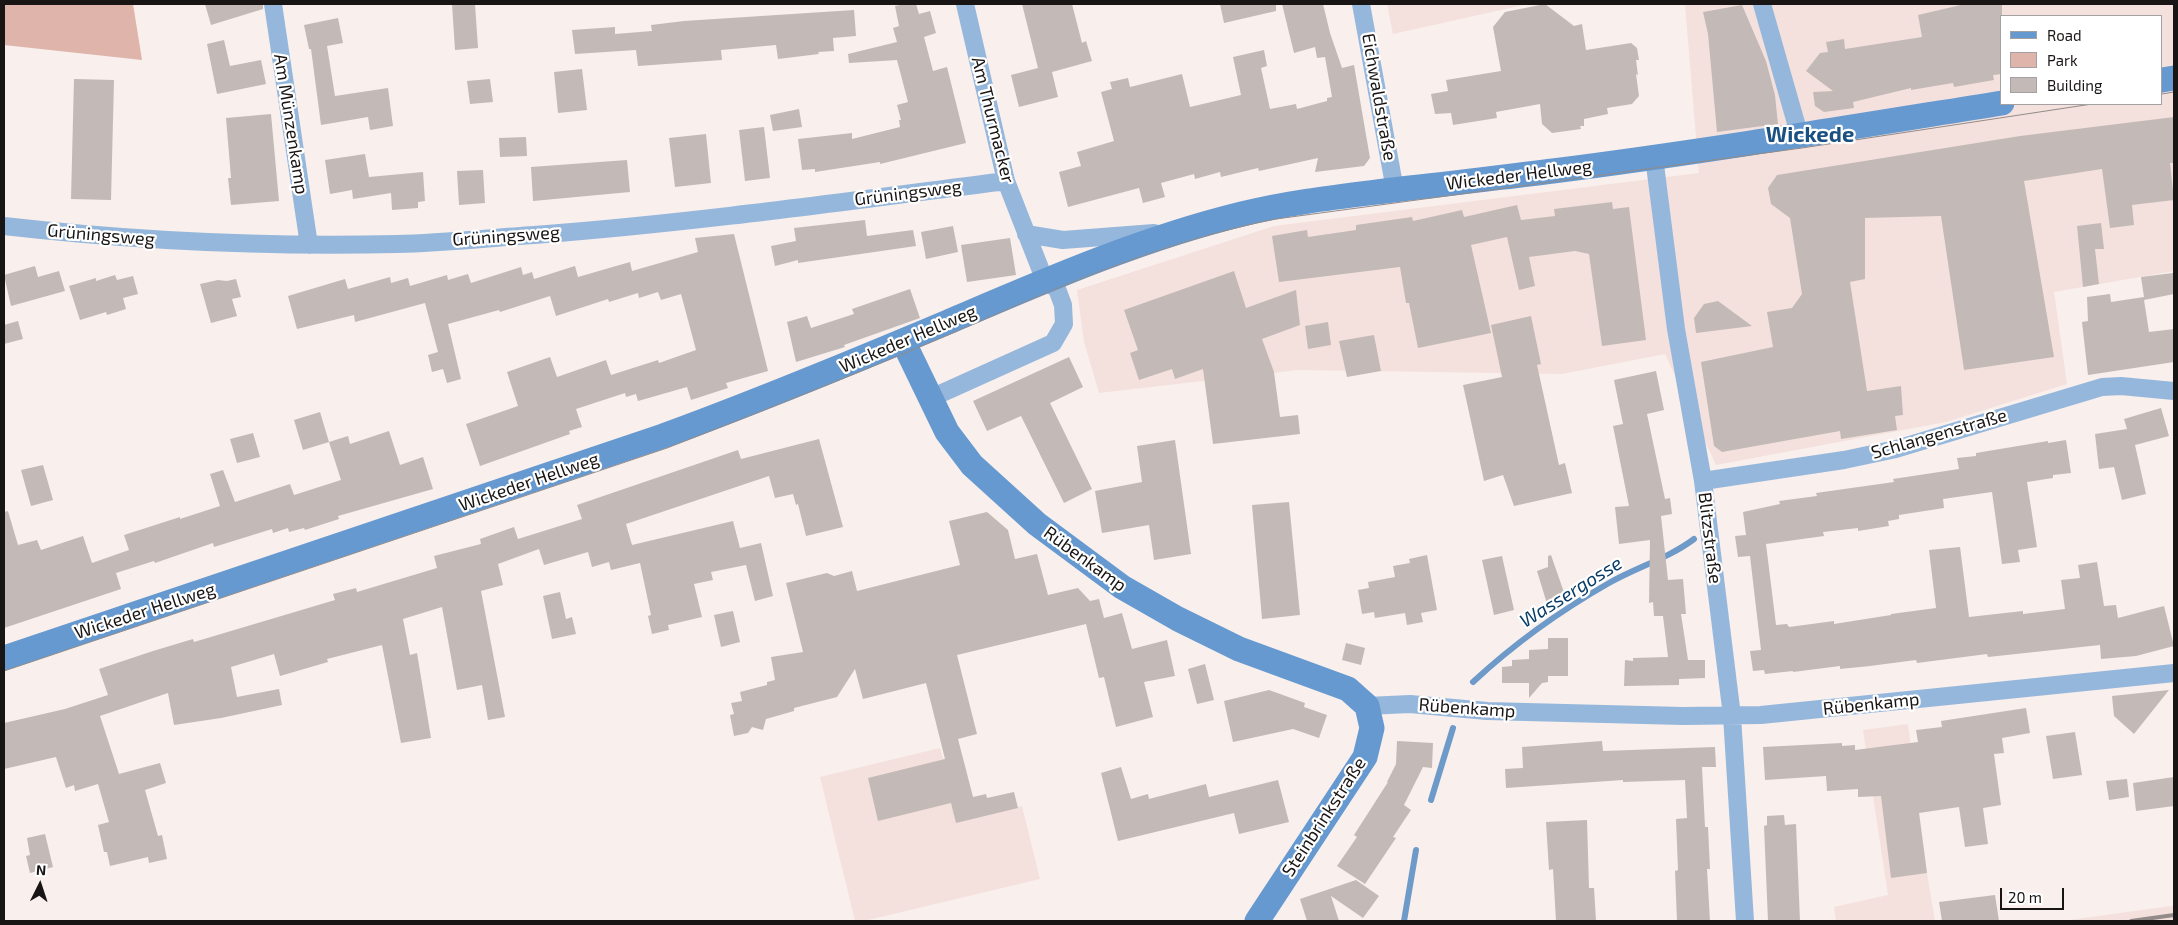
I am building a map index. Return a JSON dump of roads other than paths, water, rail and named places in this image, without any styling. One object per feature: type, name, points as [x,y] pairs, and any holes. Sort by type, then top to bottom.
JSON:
[{"type":"main road","name":"Wickeder Hellweg","points":[[4,658],[663,436],[763,400],[1113,254],[1240,214],[1296,202],[1345,195],[1654,158],[1800,137],[2000,103]]},
{"type":"main road","name":"Rübenkamp","points":[[903,341],[948,432],[972,465],[1037,524],[1122,587],[1209,635],[1293,670],[1348,689],[1367,706]]},
{"type":"main road","name":"Steinbrinkstraße","points":[[1257,921],[1365,757],[1372,728],[1367,706]]},
{"type":"street","name":"Am Münzenkamp","points":[[273,4],[309,245]]},
{"type":"street","name":"Am Thurmacker","points":[[965,4],[1006,181],[1045,281]]},
{"type":"street","name":"Eichwaldstraße","points":[[1361,4],[1395,190]]},
{"type":"street","points":[[1762,4],[1800,137]]},
{"type":"street","name":"Blitzstraße","points":[[1654,158],[1676,329],[1703,482],[1732,716],[1745,921]]},
{"type":"street","name":"Grüningsweg","points":[[4,226],[109,237],[238,244],[400,244],[585,231],[677,222],[1006,181]]},
{"type":"street","points":[[1026,234],[1063,240],[1185,230]]},
{"type":"street","points":[[931,398],[1053,343],[1064,324],[1063,305],[1057,289],[1045,281]]},
{"type":"street","name":"Schlangenstraße","points":[[1703,482],[1844,460],[1896,448],[2102,387],[2130,386],[2174,390]]},
{"type":"street","name":"Rübenkamp","points":[[1367,706],[1410,704],[1488,712],[1761,715],[2174,673]]},
{"type":"waterway","name":"Wassergosse","points":[[1473,682],[1521,641],[1572,605],[1620,577],[1674,552],[1694,539]]},
{"type":"waterway","name":"Wassergosse","points":[[1431,800],[1453,728]]},
{"type":"waterway","name":"Wassergosse","points":[[1404,921],[1416,850]]},
{"type":"tram line","points":[[2163,94],[2174,92]]},
{"type":"tram line","points":[[4,671],[667,448],[944,337],[1090,275],[1200,237],[1276,219],[1802,148],[2085,105]]},
{"type":"railway","points":[[2131,921],[2174,915]]},
{"type":"district","name":"Wickede","points":[[1810,135]]}]
